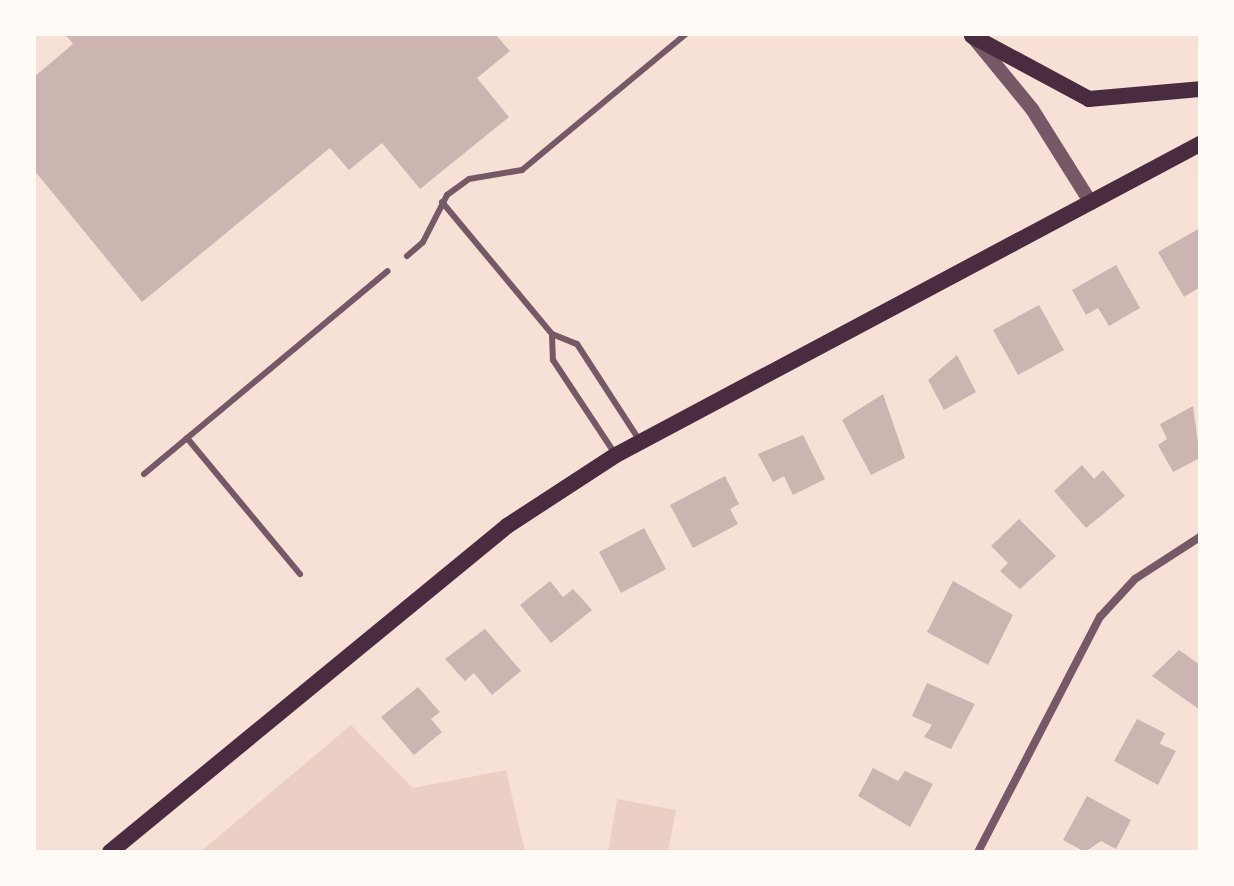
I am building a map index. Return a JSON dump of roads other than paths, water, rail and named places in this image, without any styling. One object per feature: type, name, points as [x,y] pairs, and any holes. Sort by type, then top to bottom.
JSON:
[{"type":"main road","points":[[971,35],[1089,99],[1200,89]]},
{"type":"main road","points":[[110,852],[507,526],[616,455],[1200,144]]},
{"type":"street","points":[[971,35],[1032,109],[1091,203]]},
{"type":"street","points":[[978,852],[1100,617],[1135,579],[1200,537]]},
{"type":"lane","points":[[407,256],[423,242],[442,202],[469,179],[522,170],[686,34]]},
{"type":"lane","points":[[442,202],[552,334],[577,344],[640,441]]},
{"type":"lane","points":[[144,474],[388,271]]},
{"type":"lane","points":[[552,334],[553,360],[616,455]]},
{"type":"lane","points":[[187,438],[300,574]]}]
